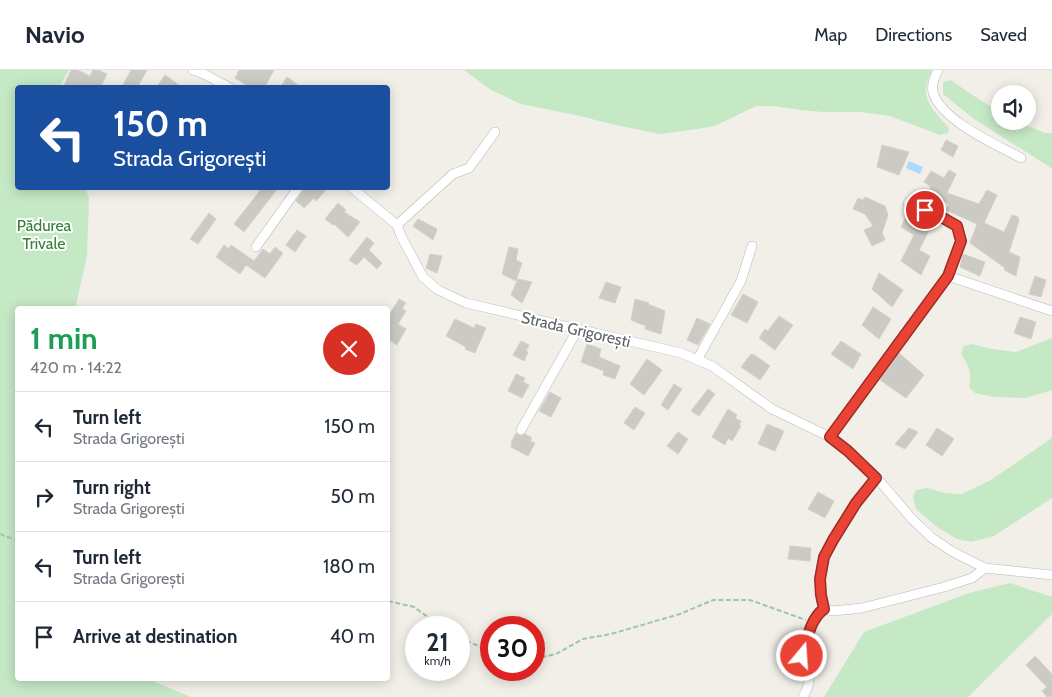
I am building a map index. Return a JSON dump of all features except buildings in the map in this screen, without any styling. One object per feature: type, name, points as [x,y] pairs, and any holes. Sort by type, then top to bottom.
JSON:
[{"type":"street","points":[[193,70],[224,85]]},
{"type":"street","points":[[938,70],[934,77],[933,91],[938,103],[946,112],[968,130],[1021,158]]},
{"type":"street","points":[[397,225],[454,174],[469,168],[495,132]]},
{"type":"street","points":[[256,247],[297,190]]},
{"type":"street","name":"Strada Grigorești","points":[[354,190],[397,225],[423,277],[438,290],[466,303],[681,354],[712,366],[772,409],[830,437],[848,451],[876,478],[912,519],[932,538],[953,552],[985,568],[1052,575]]},
{"type":"street","points":[[830,437],[948,276],[961,241],[957,226],[908,203]]},
{"type":"street","points":[[697,360],[741,281],[752,246]]},
{"type":"street","points":[[948,276],[1052,310]]},
{"type":"street","points":[[521,430],[578,329]]},
{"type":"street","points":[[824,609],[820,579],[824,557],[856,503],[876,478]]},
{"type":"street","points":[[803,697],[809,686],[810,679],[808,672],[802,665],[802,656],[818,613],[824,609],[833,611],[862,608],[944,587],[972,578],[985,568]]},
{"type":"path","points":[[0,534],[15,540]]},
{"type":"path","points":[[545,656],[556,654],[583,639],[611,634],[680,614],[712,600],[750,600],[813,623]]},
{"type":"path","points":[[390,601],[414,607],[426,616]]},
{"type":"green space","name":"Pădurea Trivale","points":[[0,70],[69,70],[60,85],[15,85],[15,190],[86,190],[89,198],[87,256],[76,306],[15,306],[15,681],[153,681],[191,697],[0,697]]},
{"type":"green space","points":[[464,70],[932,70],[926,88],[927,99],[949,128],[948,133],[940,135],[890,116],[860,112],[823,112],[774,106],[756,106],[715,126],[660,134],[521,104],[491,90]]},
{"type":"green space","points":[[951,80],[991,106],[991,130],[974,119],[943,94],[943,82]]},
{"type":"green space","points":[[1036,129],[1045,133],[1052,133],[1052,169],[991,130]]},
{"type":"green space","points":[[1052,338],[1052,390],[1026,398],[994,397],[975,393],[969,387],[969,369],[961,354],[964,346],[973,344],[991,349],[1016,352]]},
{"type":"green space","points":[[1052,438],[1052,498],[994,536],[971,542],[957,539],[937,527],[916,509],[913,497],[916,490],[927,488],[945,493],[962,494],[991,480]]},
{"type":"green space","points":[[1010,583],[1052,597],[1052,614],[968,697],[824,697],[864,632],[969,593]]},
{"type":"water","points":[[909,161],[923,167],[920,174],[906,168]]},
{"type":"route","points":[[802,656],[812,625],[818,613],[824,609],[820,579],[824,557],[856,503],[876,478],[848,451],[830,437],[948,276],[961,241],[957,226],[925,210]]}]
